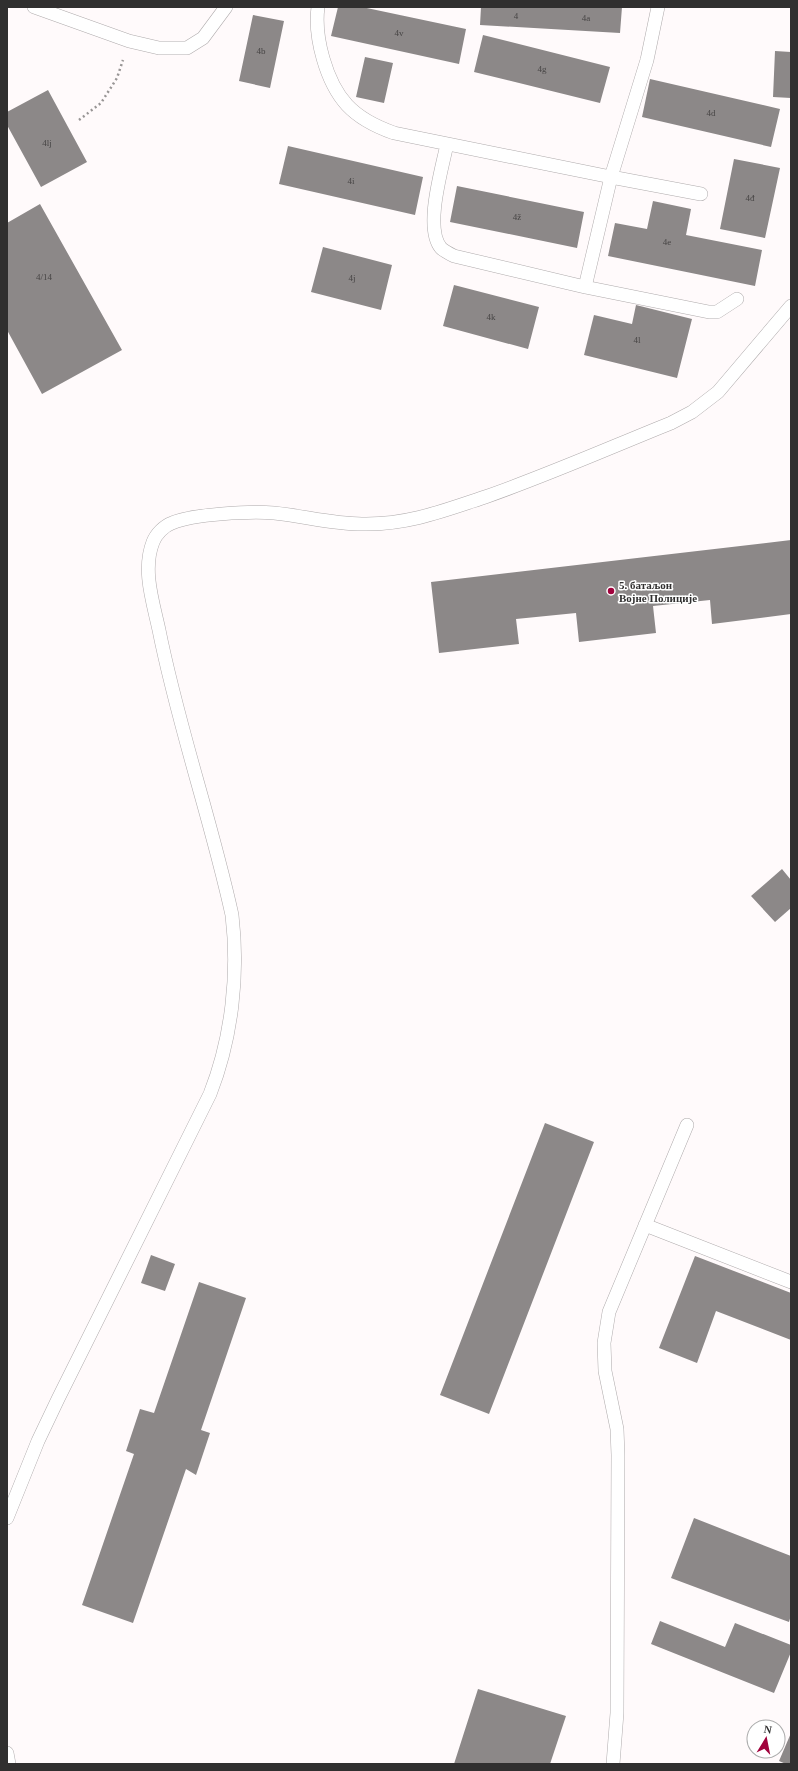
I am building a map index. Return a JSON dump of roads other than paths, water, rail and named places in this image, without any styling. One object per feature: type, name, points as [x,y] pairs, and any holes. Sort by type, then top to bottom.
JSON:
[{"type":"lane","points":[[34,7],[129,41],[159,48],[187,48],[203,38],[226,7]]},
{"type":"lane","points":[[318,7],[316,20],[318,42],[337,90],[347,105],[363,118],[379,128],[394,133],[447,144],[702,194]]},
{"type":"lane","points":[[586,287],[611,177],[647,60],[658,7]]},
{"type":"lane","points":[[447,144],[433,216],[434,233],[441,248],[454,256],[586,287],[709,312],[717,312],[736,299]]},
{"type":"lane","points":[[7,1518],[38,1441],[64,1385],[210,1094],[220,1067],[231,1009],[234,980],[235,943],[232,915],[226,886],[168,674],[149,579],[149,562],[154,540],[162,530],[173,523],[196,518],[247,512],[273,513],[337,523],[391,523],[429,516],[512,488],[671,423],[692,412],[718,392],[791,306]]},
{"type":"lane","points":[[613,1764],[617,1713],[618,1456],[617,1429],[605,1371],[604,1343],[609,1312],[686,1125]]},
{"type":"lane","points":[[645,1225],[791,1282]]},
{"type":"lane","points":[[7,1753],[8,1764]]},
{"type":"place","name":"5. батаљон Војне Полиције","points":[[611,591]]}]
